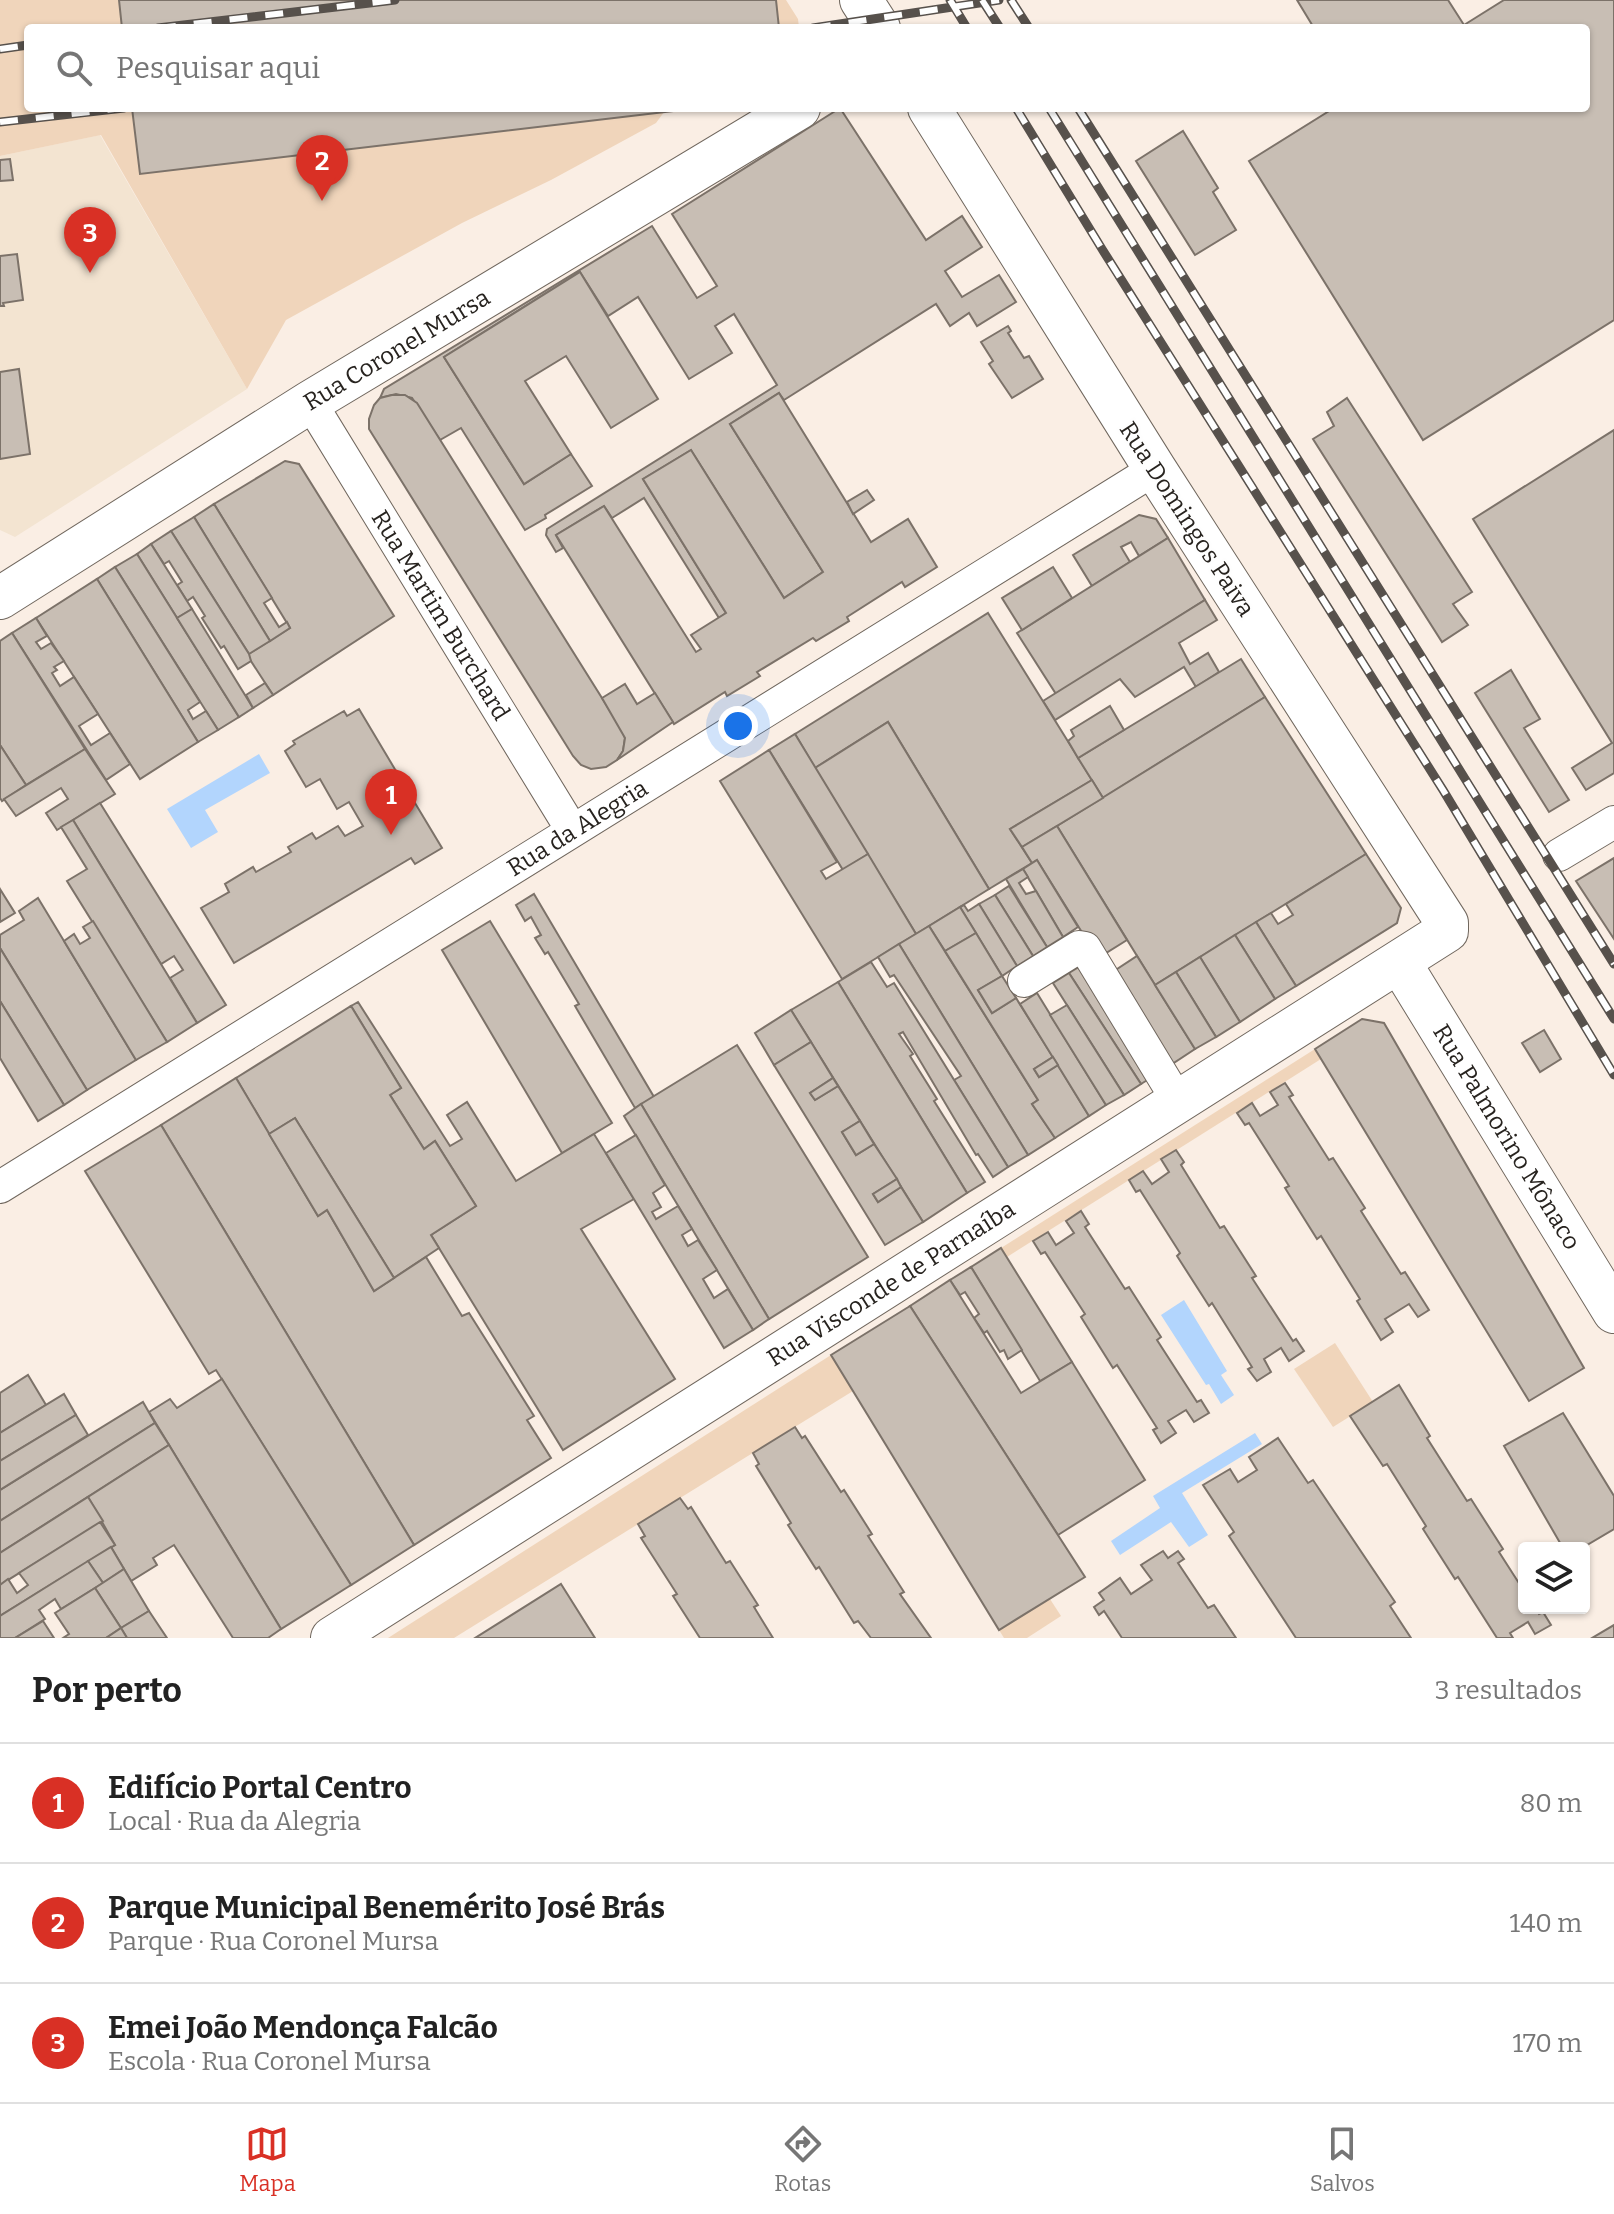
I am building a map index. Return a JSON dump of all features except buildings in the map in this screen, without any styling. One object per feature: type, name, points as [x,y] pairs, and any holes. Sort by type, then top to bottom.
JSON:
[{"type":"street","points":[[861,0],[876,24]]},
{"type":"street","name":"Rua Coronel Mursa","points":[[0,598],[310,402],[792,112]]},
{"type":"street","name":"Rua Domingos Paiva","points":[[932,112],[1448,928]]},
{"type":"street","name":"Rua Martim Burchard","points":[[310,402],[572,830]]},
{"type":"street","name":"Rua da Alegria","points":[[0,1187],[1155,469]]},
{"type":"street","points":[[1559,855],[1614,822]]},
{"type":"street","name":"Rua Visconde de Parnaíba","points":[[332,1638],[1400,963],[1448,928]]},
{"type":"street","points":[[1024,981],[1079,947],[1085,948],[1179,1103]]},
{"type":"street","name":"Rua Palmorino Mônaco","points":[[1400,963],[1614,1312]]},
{"type":"shaded area","points":[[0,0],[786,0],[798,19],[799,24],[24,24],[24,112],[664,112],[656,123],[551,180],[462,223],[286,320],[247,389],[101,135],[0,156]]},
{"type":"shaded area","points":[[100,135],[247,389],[15,537],[0,530],[0,156]]},
{"type":"shaded area","points":[[1315,1049],[1321,1059],[1007,1257],[1001,1248]]},
{"type":"shaded area","points":[[1335,1343],[1373,1402],[1333,1427],[1294,1369]]},
{"type":"shaded area","points":[[831,1355],[853,1391],[454,1638],[388,1638]]},
{"type":"shaded area","points":[[1050,1599],[1061,1616],[1027,1638],[1004,1638],[999,1630]]},
{"type":"water","points":[[259,754],[270,773],[205,810],[218,832],[191,848],[167,809]]},
{"type":"water","points":[[1184,1300],[1227,1371],[1221,1375],[1234,1395],[1221,1404],[1161,1315]]},
{"type":"water","points":[[1255,1433],[1262,1444],[1182,1493],[1208,1535],[1189,1547],[1171,1522],[1120,1555],[1111,1541],[1160,1508],[1153,1496]]},
{"type":"railway","points":[[192,24],[395,0]]},
{"type":"railway","points":[[950,0],[965,24]]},
{"type":"railway","points":[[982,0],[997,24]]},
{"type":"railway","points":[[840,24],[999,0]]},
{"type":"railway","points":[[1011,0],[1026,24]]},
{"type":"railway","points":[[0,49],[24,46]]},
{"type":"railway","points":[[0,122],[89,112]]},
{"type":"railway","points":[[1018,112],[1443,790],[1614,1075]]},
{"type":"railway","points":[[1051,112],[1614,1019]]},
{"type":"railway","points":[[1081,112],[1614,964]]},
{"type":"place","name":"Parque Municipal Benemérito José Brás","points":[[322,201]]},
{"type":"place","name":"Emei João Mendonça Falcão","points":[[90,273]]},
{"type":"place","name":"Edifício Portal Centro","points":[[391,835]]}]
